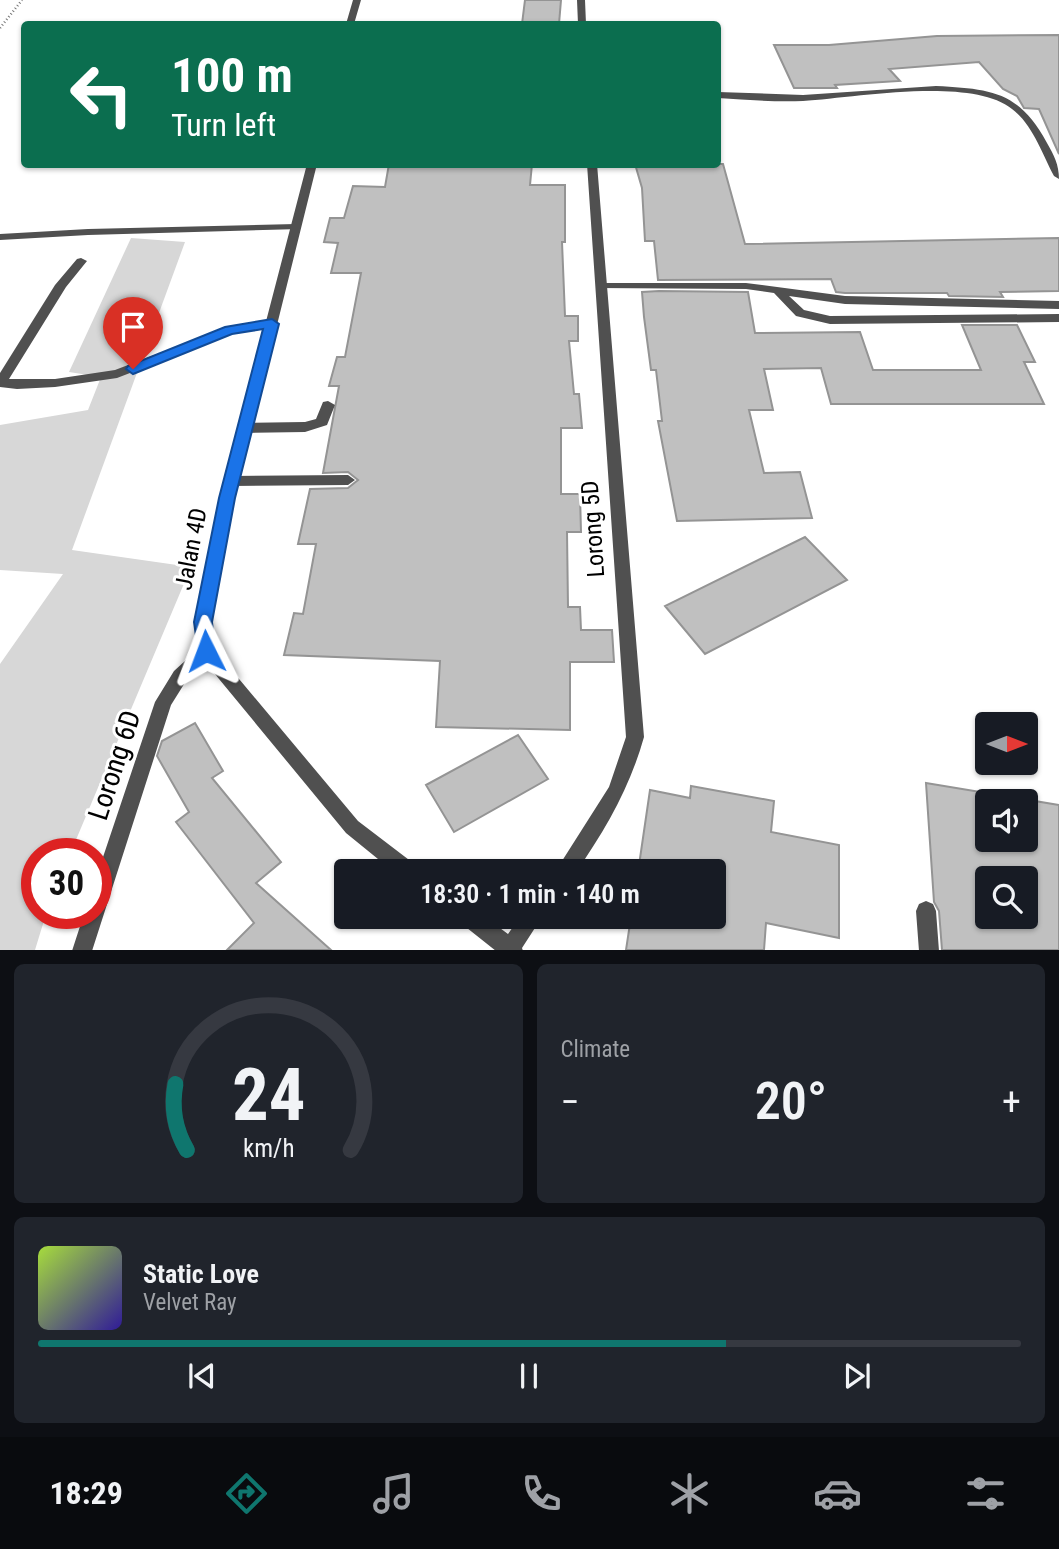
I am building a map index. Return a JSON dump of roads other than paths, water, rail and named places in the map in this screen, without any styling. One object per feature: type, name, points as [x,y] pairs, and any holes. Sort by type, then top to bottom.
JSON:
[{"type":"street","points":[[351,21],[357,0]]},
{"type":"street","points":[[581,0],[582,21]]},
{"type":"street","points":[[721,95],[803,97],[927,89],[992,97],[1009,103],[1020,111],[1059,176]]},
{"type":"street","name":"Jalan 4D","points":[[206,651],[203,622],[231,481],[311,168]]},
{"type":"street","name":"Lorong 5D","points":[[573,859],[609,808],[626,773],[635,737],[592,168]]},
{"type":"street","points":[[0,237],[296,227]]},
{"type":"street","points":[[81,261],[61,285],[1,383],[30,385],[117,374],[229,331],[272,324]]},
{"type":"street","points":[[601,286],[746,285],[845,300],[1059,306]]},
{"type":"street","points":[[777,290],[800,313],[830,320],[1059,318]]},
{"type":"street","points":[[245,428],[306,427],[322,422],[328,405]]},
{"type":"street","points":[[231,481],[348,480]]},
{"type":"street","points":[[206,651],[352,827],[393,859]]},
{"type":"street","name":"Lorong 6D","points":[[112,859],[163,702],[180,676],[206,651]]},
{"type":"street","points":[[926,911],[929,950]]},
{"type":"street","points":[[82,950],[89,929]]},
{"type":"street","points":[[485,929],[511,949],[524,929]]}]
